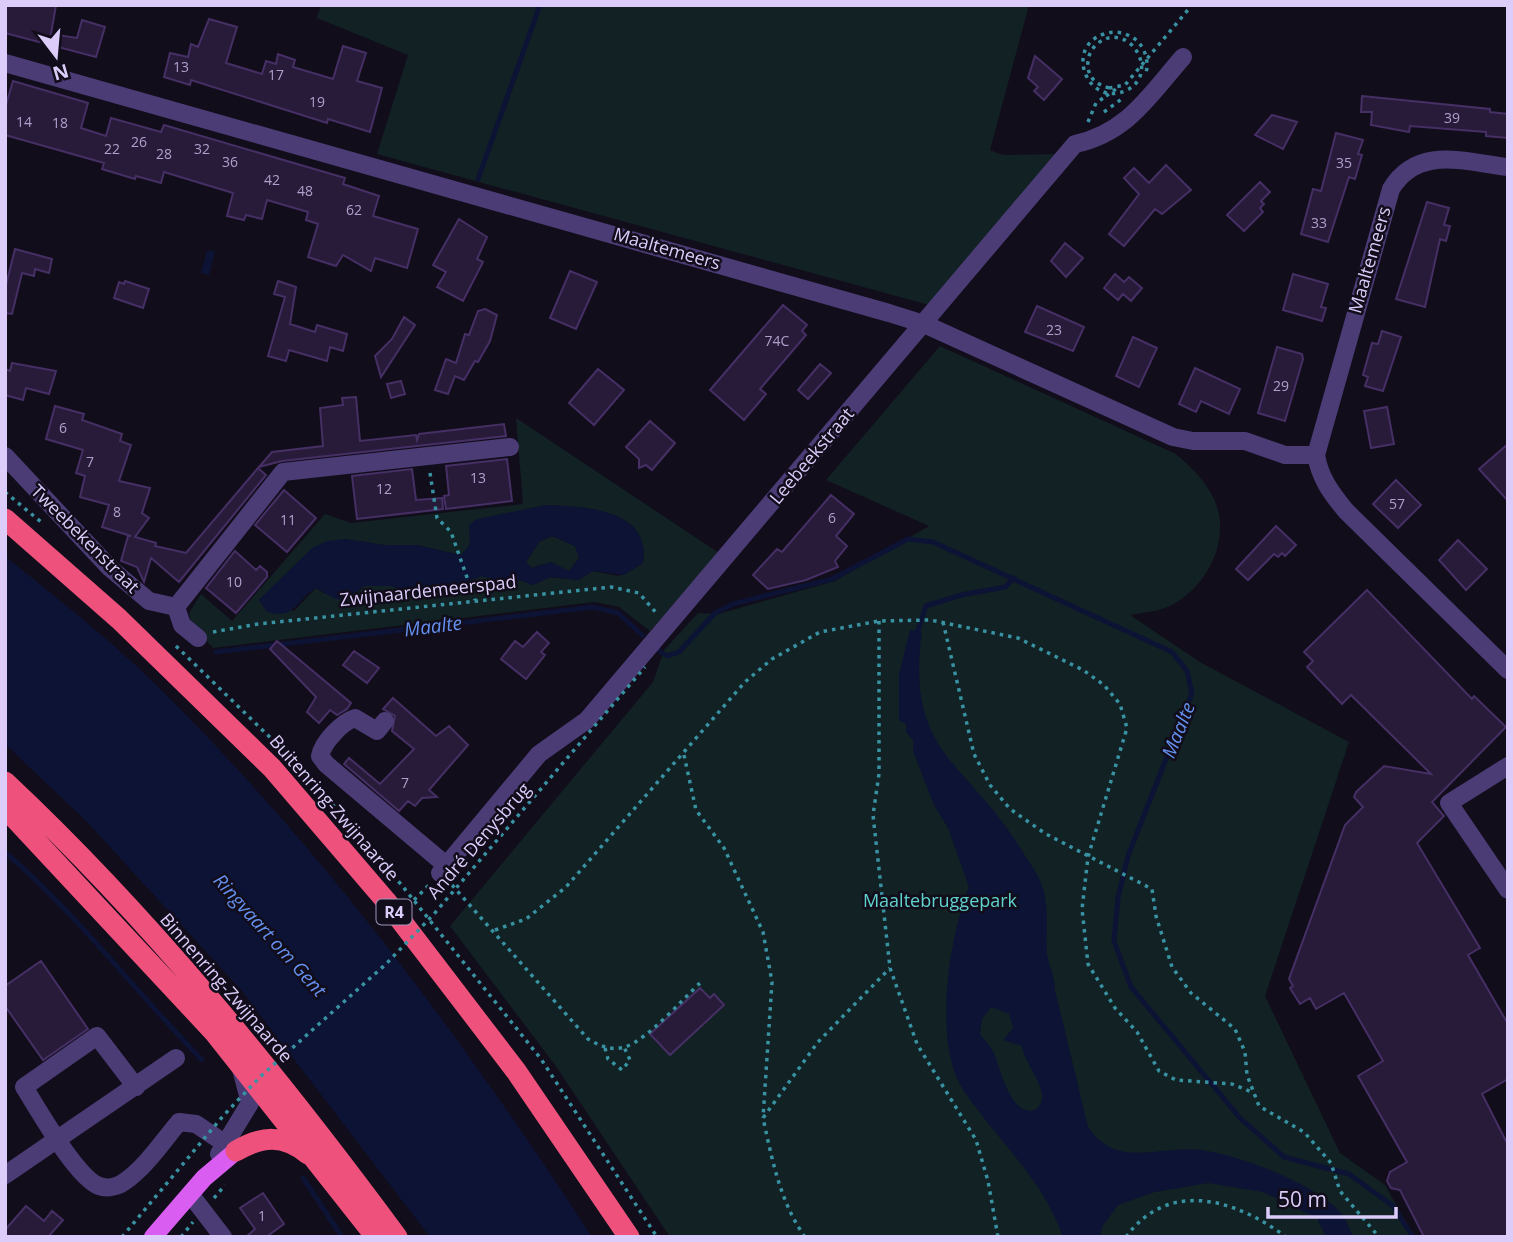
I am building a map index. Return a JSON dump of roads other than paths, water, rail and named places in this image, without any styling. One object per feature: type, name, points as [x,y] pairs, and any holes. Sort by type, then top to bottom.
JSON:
[{"type":"highway","name":"Buitenring-Zwijnaarde","points":[[5,519],[119,620],[272,768],[386,901],[516,1071],[629,1237]]},
{"type":"highway","name":"Binnenring-Zwijnaarde","points":[[5,782],[94,873],[208,998],[338,1158],[397,1237]]},
{"type":"highway","points":[[5,808],[123,932],[240,1064],[376,1237]]},
{"type":"highway","points":[[231,1147],[266,1138],[299,1147],[317,1161]]},
{"type":"main road","points":[[153,1237],[231,1147]]},
{"type":"street","name":"Leebeekstraat","points":[[385,721],[377,731],[355,718],[347,720],[321,748],[320,756],[444,869],[539,754],[587,720],[1075,144],[1099,139],[1120,127],[1183,57]]},
{"type":"street","name":"Maaltemeers","points":[[5,63],[924,324],[1173,437],[1193,441],[1245,441],[1285,455],[1316,454],[1391,189],[1399,176],[1410,166],[1437,159],[1508,167]]},
{"type":"street","points":[[198,638],[181,625],[176,607],[283,472],[510,447]]},
{"type":"street","points":[[1316,454],[1318,469],[1328,489],[1346,511],[1508,670]]},
{"type":"street","name":"Tweebekenstraat","points":[[5,456],[110,568],[149,601],[176,607]]},
{"type":"street","points":[[1508,766],[1449,803],[1508,890]]},
{"type":"street","points":[[136,1087],[97,1036],[24,1087],[57,1140],[90,1180],[99,1186],[111,1188],[131,1177],[179,1122],[196,1124],[231,1147],[250,1103],[240,1064]]},
{"type":"street","points":[[5,1175],[176,1058]]},
{"type":"street","points":[[190,1194],[223,1237]]},
{"type":"water","points":[[207,250],[215,252],[209,275],[201,273]]},
{"type":"water","points":[[546,505],[578,507],[612,514],[637,531],[643,545],[643,563],[624,575],[593,571],[579,580],[551,577],[533,585],[520,580],[504,582],[482,576],[438,592],[411,594],[392,586],[364,586],[341,599],[331,597],[316,588],[290,611],[276,614],[266,611],[259,600],[312,548],[327,541],[344,539],[385,545],[416,545],[461,555],[470,544],[469,525],[477,519]],"holes":[[[552,536],[575,546],[579,558],[569,571],[551,562],[532,568],[526,562],[539,542]]]},
{"type":"water","name":"Ringvaart om Gent","points":[[5,556],[80,616],[151,680],[273,809],[387,946],[441,1018],[592,1237],[430,1237],[241,990],[86,821],[5,744]]},
{"type":"water","points":[[910,630],[922,631],[919,672],[923,704],[931,731],[944,753],[1000,819],[1040,881],[1046,903],[1047,954],[1088,1127],[1112,1148],[1126,1152],[1201,1150],[1236,1158],[1276,1172],[1329,1202],[1343,1215],[1353,1237],[1326,1237],[1317,1218],[1263,1192],[1208,1183],[1155,1192],[1118,1205],[1102,1227],[1100,1237],[1063,1237],[1032,1178],[977,1109],[954,1071],[948,1046],[947,990],[955,933],[969,887],[948,828],[934,805],[913,751],[914,742],[906,732],[906,724],[899,720],[899,674]],"holes":[[[991,1007],[1009,1014],[1013,1028],[1003,1040],[1022,1046],[1041,1088],[1041,1104],[1035,1110],[1018,1106],[1012,1098],[993,1051],[980,1034],[982,1019]]]},
{"type":"waterway","points":[[478,179],[540,5]]},
{"type":"waterway","name":"Maalte","points":[[658,650],[667,656],[679,652],[715,613],[733,604],[832,579],[908,539],[933,542],[1172,652],[1187,671],[1192,693],[1128,856],[1118,898],[1114,941],[1131,987],[1240,1118],[1284,1157],[1349,1174],[1393,1206],[1413,1237]]},
{"type":"waterway","points":[[918,630],[926,606],[961,595],[1005,587],[1014,578]]},
{"type":"waterway","name":"Maalte","points":[[216,652],[593,607],[618,613],[642,635]]},
{"type":"waterway","points":[[5,852],[82,927],[202,1060]]},
{"type":"waterway","points":[[303,1178],[342,1237]]},
{"type":"park label","name":"Maaltebruggepark","points":[[940,901]]}]
